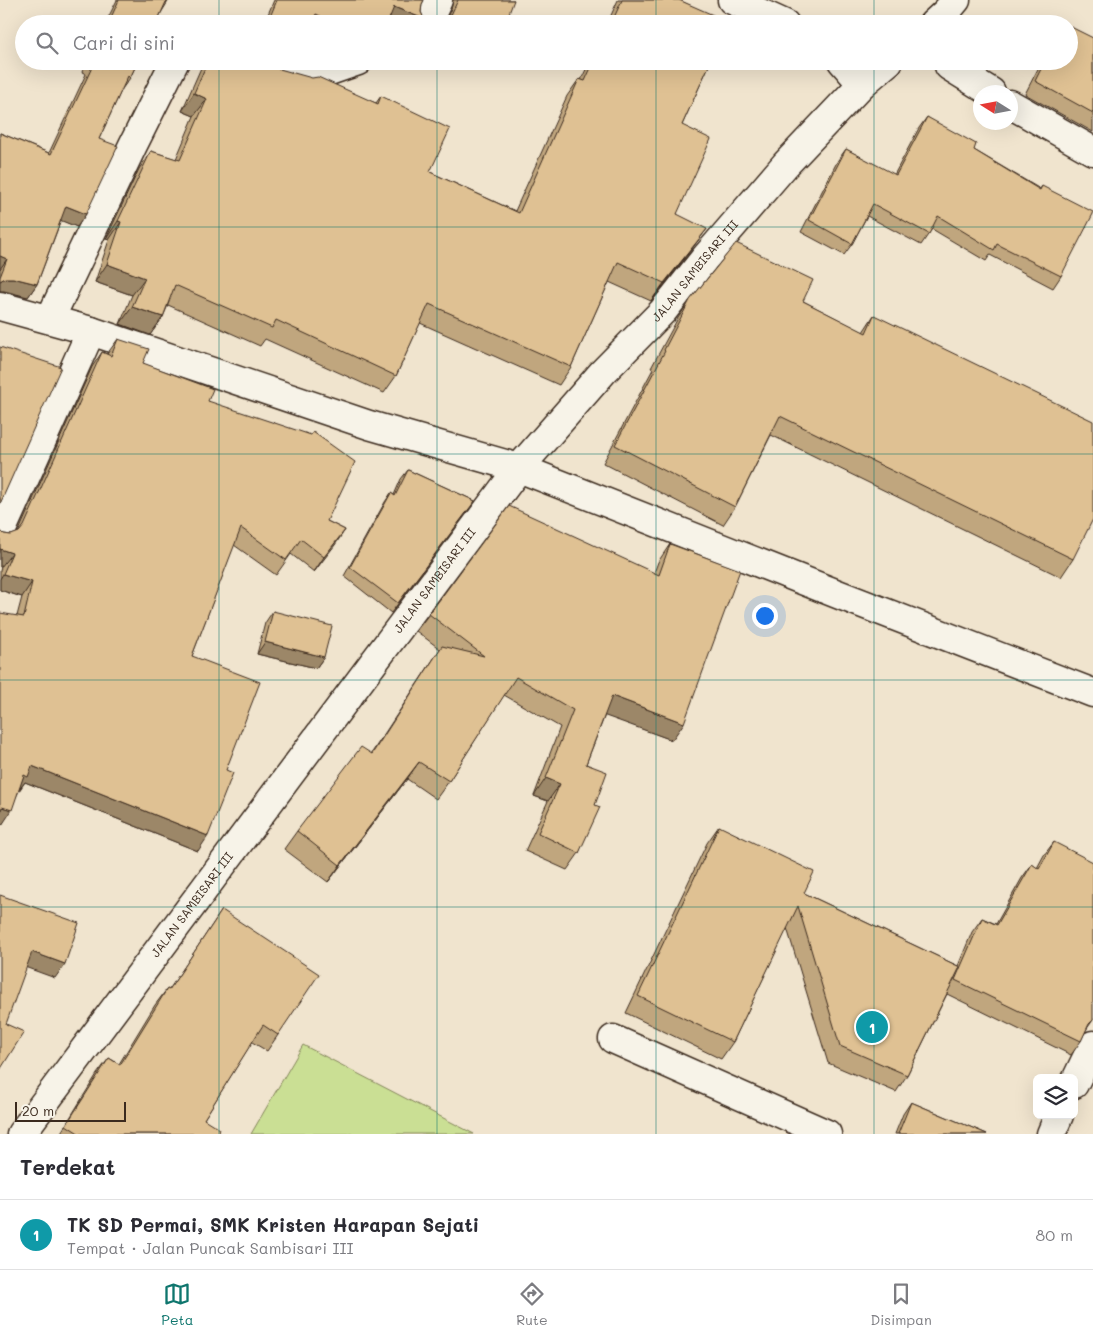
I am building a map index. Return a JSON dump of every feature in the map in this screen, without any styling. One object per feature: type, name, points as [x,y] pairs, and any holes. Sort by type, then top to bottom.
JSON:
[{"type":"street","points":[[431,15],[438,0]]},
{"type":"street","points":[[732,0],[765,15]]},
{"type":"street","points":[[943,15],[956,0]]},
{"type":"street","points":[[50,319],[132,145],[170,70]]},
{"type":"street","points":[[266,70],[303,80],[332,70]]},
{"type":"street","points":[[850,70],[862,84]]},
{"type":"street","name":"JALAN SAMBISARI III","points":[[21,1134],[519,468],[603,372],[663,311],[711,251],[779,172],[862,84],[878,70]]},
{"type":"street","points":[[955,70],[980,85]]},
{"type":"street","points":[[1018,109],[1093,151]]},
{"type":"street","points":[[0,306],[91,331],[369,425],[519,468],[831,592],[1093,693]]},
{"type":"street","points":[[0,534],[91,331]]},
{"type":"street","points":[[613,1039],[827,1134]]},
{"type":"street","points":[[1078,1076],[1093,1045]]},
{"type":"street","points":[[1050,1134],[1058,1119]]},
{"type":"green space","points":[[303,1045],[474,1134],[251,1134]]},
{"type":"building","points":[[119,0],[169,0],[166,2],[160,15],[112,15]]},
{"type":"building","points":[[277,0],[424,0],[421,12],[422,15],[414,15],[394,7],[391,15],[271,15]]},
{"type":"building","points":[[458,0],[514,0],[508,15],[451,15]]},
{"type":"building","points":[[622,0],[679,0],[713,15],[615,15]]},
{"type":"building","points":[[1078,30],[1093,38],[1093,113],[1035,81],[1040,70],[1078,70]]},
{"type":"building","points":[[91,70],[134,70],[130,78],[128,76],[99,139],[118,146],[86,214],[66,206],[37,284],[13,278],[5,278],[0,281],[7,259],[0,256],[0,133],[51,154]]},
{"type":"building","points":[[204,70],[283,70],[312,78],[318,77],[378,104],[381,96],[450,129],[430,172],[519,213],[579,79],[585,81],[590,70],[707,70],[682,125],[711,139],[677,214],[707,229],[664,283],[618,262],[571,367],[429,304],[396,376],[276,320],[272,328],[175,285],[163,317],[132,307],[145,278],[107,264],[121,222],[118,221],[151,151],[180,160],[207,99],[194,93]]},
{"type":"building","points":[[927,117],[976,144],[974,150],[1040,190],[1042,186],[1093,212],[1061,276],[997,244],[994,250],[938,216],[929,234],[873,204],[852,244],[809,220],[846,149],[896,175]]},
{"type":"building","points":[[736,243],[813,280],[803,301],[866,333],[874,315],[1093,421],[1093,519],[1073,559],[780,416],[735,507],[615,445],[690,300]]},
{"type":"building","points":[[118,339],[149,349],[143,363],[213,389],[208,401],[311,435],[313,432],[355,462],[327,521],[345,530],[324,557],[301,539],[286,560],[241,528],[192,656],[260,682],[226,770],[233,773],[208,836],[32,766],[28,777],[24,775],[12,810],[2,807],[0,814],[0,613],[24,617],[32,582],[3,574],[12,553],[0,549],[0,530],[4,534],[11,535],[19,532],[24,526],[102,352],[111,356]]},
{"type":"building","points":[[0,347],[61,367],[0,504]]},
{"type":"building","points":[[408,470],[475,501],[398,603],[350,567],[391,493],[395,496]]},
{"type":"building","points":[[509,506],[659,575],[670,544],[740,570],[684,723],[612,696],[586,764],[607,772],[595,805],[600,807],[579,853],[538,833],[560,784],[546,778],[573,710],[516,677],[449,781],[419,762],[340,865],[297,831],[361,747],[372,754],[442,646],[484,656],[429,614]]},
{"type":"building","points":[[273,611],[332,626],[324,657],[265,642]]},
{"type":"building","points":[[719,826],[814,872],[804,893],[960,967],[907,1075],[840,1046],[798,906],[733,1042],[638,996]]},
{"type":"building","points":[[1054,842],[1093,862],[1093,1020],[1081,1041],[955,980],[982,918],[997,925],[1032,864],[1039,869]]},
{"type":"building","points":[[0,895],[79,923],[65,964],[32,952],[6,1024],[24,1032],[0,1070]]},
{"type":"building","points":[[222,910],[319,974],[278,1035],[263,1025],[204,1119],[220,1129],[217,1134],[80,1134],[66,1125],[109,1058],[120,1065],[167,989],[169,990]]},
{"type":"building","points":[[911,1102],[987,1134],[898,1134]]},
{"type":"place","name":"TK SD Permai, SMK Kristen Harapan Sejati","points":[[872,1027]]}]
